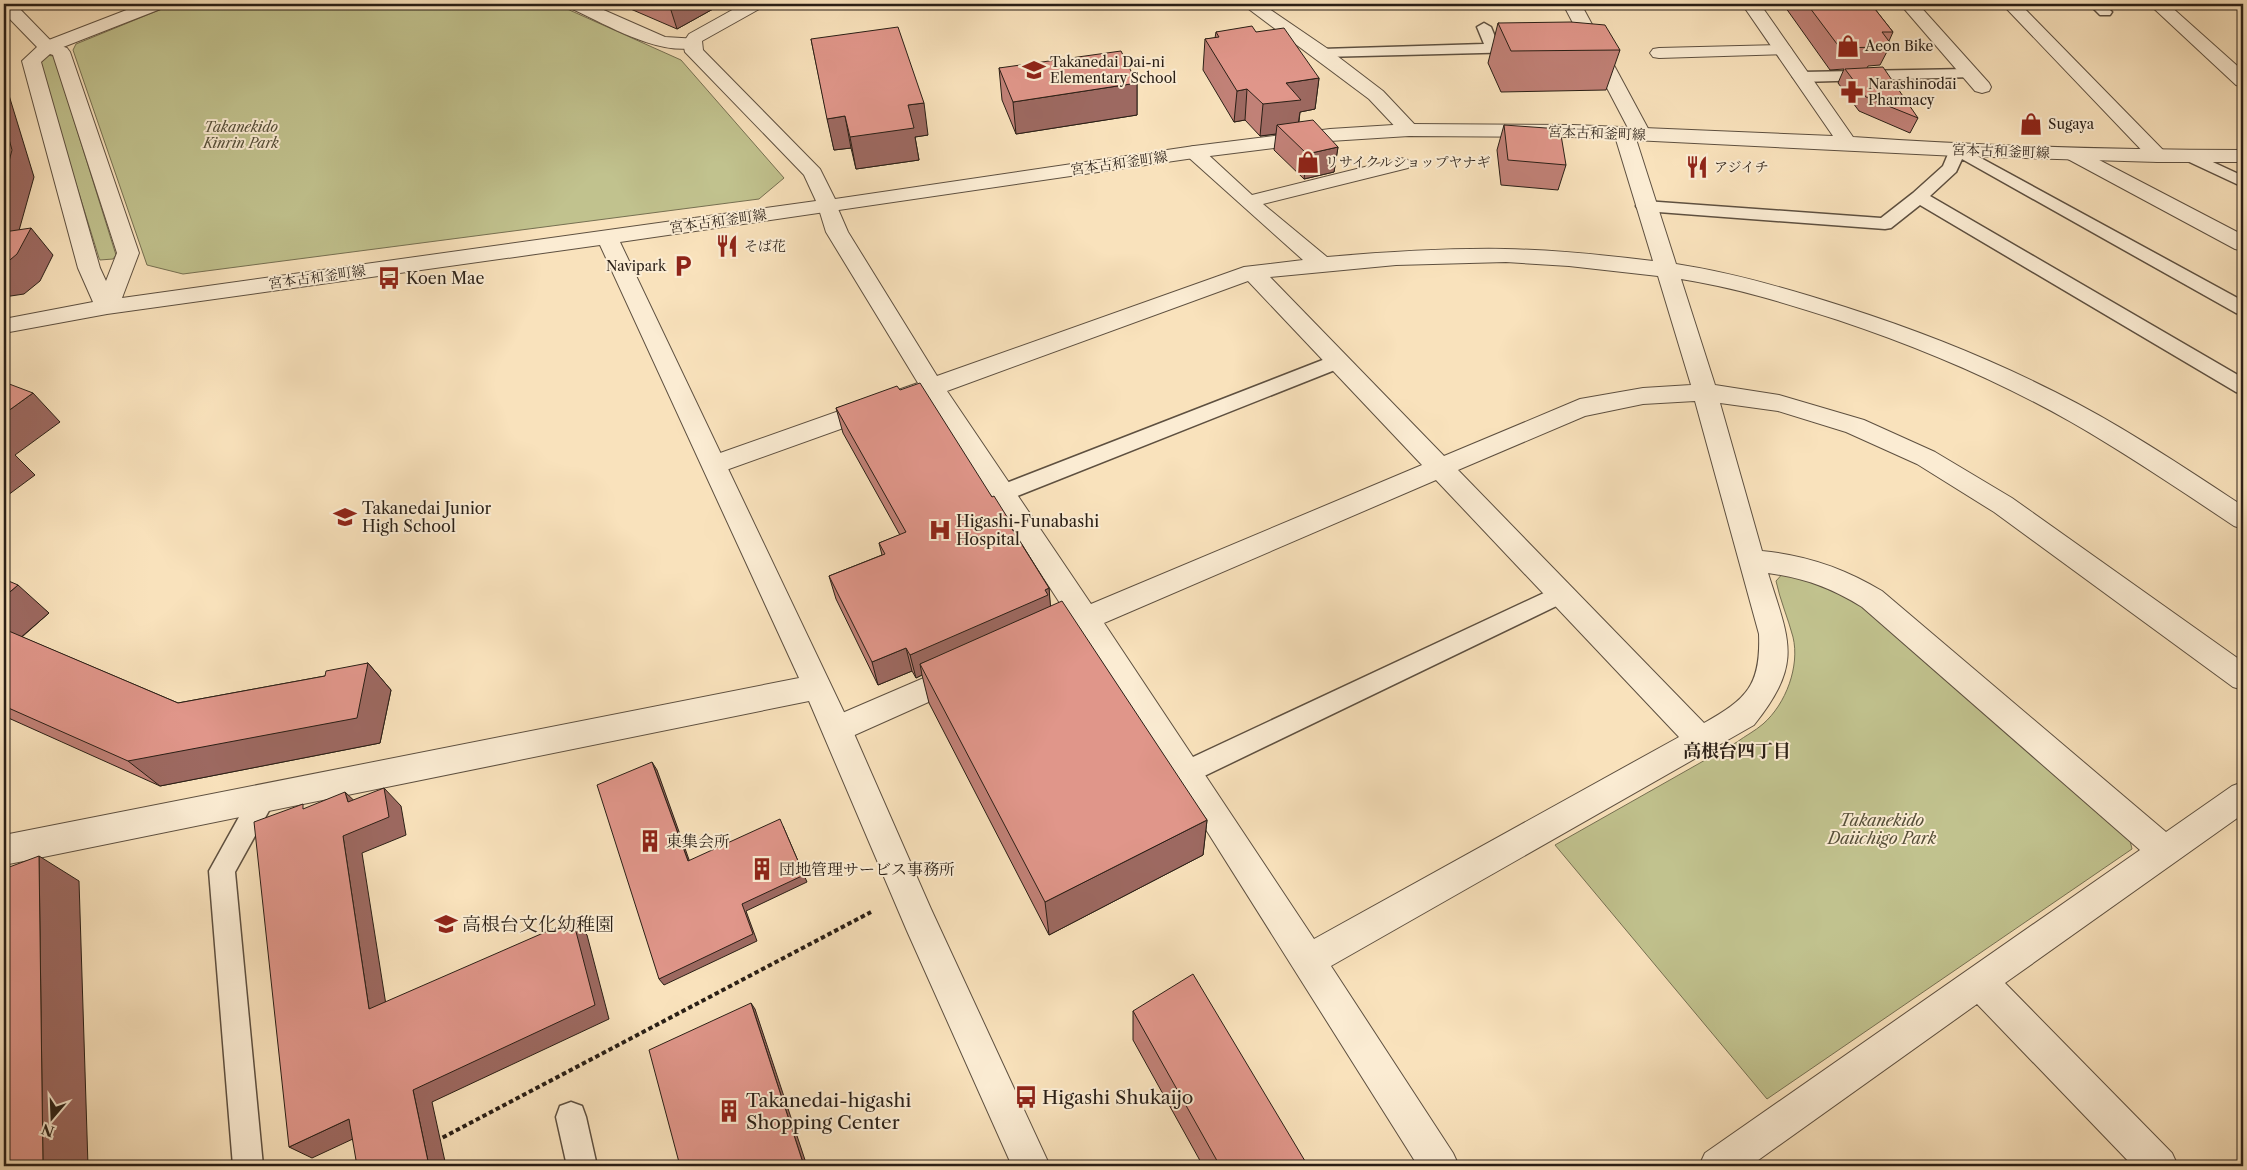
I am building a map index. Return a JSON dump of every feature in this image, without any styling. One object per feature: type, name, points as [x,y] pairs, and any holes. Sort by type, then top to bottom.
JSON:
[{"type":"street","points":[[5,4],[48,47],[61,52],[128,253],[108,307]]},
{"type":"street","points":[[108,307],[89,268],[31,61],[48,47],[157,4]]},
{"type":"street","points":[[576,4],[662,42],[692,43]]},
{"type":"street","points":[[755,4],[695,38],[692,43],[694,52],[813,173],[838,232],[932,387],[1187,772],[1440,1166]]},
{"type":"street","points":[[1252,4],[1322,53],[1376,95],[1409,130]]},
{"type":"street","points":[[1308,960],[1743,716],[1757,699],[1768,680],[1774,656],[1774,634],[1751,561],[1705,392],[1645,206],[1632,134],[1585,47],[1572,4]]},
{"type":"street","points":[[1750,4],[1848,143]]},
{"type":"street","points":[[1910,4],[1968,74],[1982,87]]},
{"type":"street","points":[[2011,4],[2158,156]]},
{"type":"street","points":[[2158,4],[2243,81]]},
{"type":"street","points":[[1659,53],[1782,50]]},
{"type":"street","name":"宮本古和釜町線","points":[[4,326],[108,307],[828,206],[1194,152],[1330,135],[1409,130],[1632,134],[1848,143],[1957,150],[2158,156],[2243,156]]},
{"type":"street","points":[[1194,152],[1248,202],[1322,265]]},
{"type":"street","points":[[2073,154],[2243,244]]},
{"type":"street","points":[[1248,202],[1400,164]]},
{"type":"street","points":[[607,236],[715,464],[837,730],[919,920],[1031,1166]]},
{"type":"street","points":[[715,464],[1252,272],[1322,265],[1436,258],[1513,256],[1666,269],[1766,289],[1867,322],[1970,362],[2077,414],[2168,469],[2243,519]]},
{"type":"street","points":[[1252,272],[1700,740]]},
{"type":"street","points":[[1021,647],[1084,618],[1580,408],[1643,396],[1705,392],[1779,402],[1855,426],[1926,458],[2003,506],[2243,678]]},
{"type":"street","points":[[1751,561],[1783,564],[1814,570],[1851,586],[1872,599],[2165,851]]},
{"type":"street","points":[[837,730],[985,663]]},
{"type":"street","points":[[4,850],[816,687]]},
{"type":"street","points":[[1718,1166],[2243,796]]},
{"type":"street","points":[[1980,982],[2159,1166]]},
{"type":"lane","points":[[1484,27],[1493,49]]},
{"type":"lane","points":[[1322,53],[1539,48]]},
{"type":"lane","points":[[1801,77],[1968,74]]},
{"type":"lane","points":[[1645,206],[1885,224],[1950,168],[1957,150],[2243,309]]},
{"type":"lane","points":[[2190,156],[2243,182]]},
{"type":"lane","points":[[1919,196],[2243,387]]},
{"type":"lane","points":[[1003,493],[1338,361]]},
{"type":"lane","points":[[1187,772],[1562,594]]},
{"type":"lane","points":[[248,1166],[222,870],[263,798]]},
{"type":"lane","points":[[571,1117],[582,1166]]},
{"type":"path","points":[[432,1143],[871,912]]},
{"type":"green space","name":"Takanekido Kinrin Park","points":[[174,4],[556,4],[681,60],[784,178],[759,199],[183,274],[147,265],[73,50],[76,44]]},
{"type":"green space","points":[[45,55],[54,56],[116,255],[113,259],[100,260],[99,258],[38,61]]},
{"type":"green space","name":"Takanekido Daiichigo Park","points":[[1785,571],[1852,595],[2128,832],[2132,849],[1767,1099],[1555,845],[1737,742],[1760,727],[1771,716],[1784,695],[1793,672],[1795,648],[1793,637],[1776,581]]},
{"type":"building","points":[[1807,4],[1871,4],[1893,32],[1882,32],[1891,44],[1875,44],[1878,47],[1840,48]]},
{"type":"building","points":[[1571,22],[1605,25],[1620,50],[1511,51],[1498,23]]},
{"type":"building","points":[[1252,26],[1256,32],[1284,28],[1319,78],[1286,83],[1301,100],[1263,104],[1247,89],[1237,91],[1205,39],[1219,37],[1216,32]]},
{"type":"building","points":[[898,27],[924,103],[908,105],[914,128],[850,137],[845,116],[827,119],[811,39]]},
{"type":"building","points":[[1121,51],[1137,83],[1013,102],[999,68]]},
{"type":"building","points":[[1883,67],[1918,118],[1866,97],[1845,69]]},
{"type":"building","points":[[1313,120],[1338,147],[1307,154],[1277,125]]},
{"type":"building","points":[[4,121],[12,150],[4,180]]},
{"type":"building","points":[[1504,125],[1560,129],[1566,165],[1508,160]]},
{"type":"building","points":[[31,228],[17,254],[4,265],[4,232]]},
{"type":"building","points":[[4,382],[33,393],[4,414]]},
{"type":"building","points":[[920,383],[992,497],[994,496],[1009,520],[1007,521],[1049,588],[1045,590],[1048,595],[910,655],[906,648],[872,662],[829,576],[885,554],[879,543],[906,532],[836,408],[897,386],[900,390]]},
{"type":"building","points":[[4,579],[18,585],[4,597]]},
{"type":"building","points":[[1062,601],[1207,820],[1045,902],[920,664]]},
{"type":"building","points":[[4,629],[178,703],[325,676],[326,671],[368,663],[357,718],[128,761],[4,706]]},
{"type":"building","name":"東集会所","points":[[652,762],[688,861],[780,819],[804,875],[742,904],[753,934],[659,979],[597,785]]},
{"type":"building","points":[[384,788],[389,817],[343,836],[369,1009],[573,920],[595,1005],[413,1090],[429,1166],[357,1166],[349,1119],[289,1147],[254,822],[303,804],[303,809],[345,792],[348,802]]},
{"type":"building","points":[[39,856],[43,1166],[4,1166],[4,869]]},
{"type":"building","points":[[1193,974],[1308,1166],[1220,1166],[1133,1011]]},
{"type":"building","name":"Takanedai-higashi Shopping Center","points":[[751,1003],[804,1166],[680,1166],[649,1050]]},
{"type":"place","name":"Aeon Bike","points":[[1848,46]]},
{"type":"place","name":"Takanedai Dai-ni Elementary School","points":[[1034,70]]},
{"type":"place","name":"Narashinodai Pharmacy","points":[[1852,92]]},
{"type":"place","name":"Sugaya","points":[[2031,124]]},
{"type":"place","name":"リサイクルショップヤナギ","points":[[1308,162]]},
{"type":"place","name":"アジイチ","points":[[1697,167]]},
{"type":"place","name":"そば花","points":[[727,246]]},
{"type":"place","name":"Navipark","points":[[683,266]]},
{"type":"place","name":"Koen Mae","points":[[389,278]]},
{"type":"place","name":"Takanedai Junior High School","points":[[345,517]]},
{"type":"place","name":"Higashi-Funabashi Hospital","points":[[940,530]]},
{"type":"place","name":"東集会所","points":[[650,841]]},
{"type":"place","name":"団地管理サービス事務所","points":[[762,869]]},
{"type":"place","name":"高根台文化幼稚園","points":[[446,924]]},
{"type":"place","name":"Higashi Shukaijo","points":[[1026,1097]]},
{"type":"place","name":"Takanedai-higashi Shopping Center","points":[[729,1111]]},
{"type":"district","name":"高根台四丁目","points":[[1737,751]]}]
